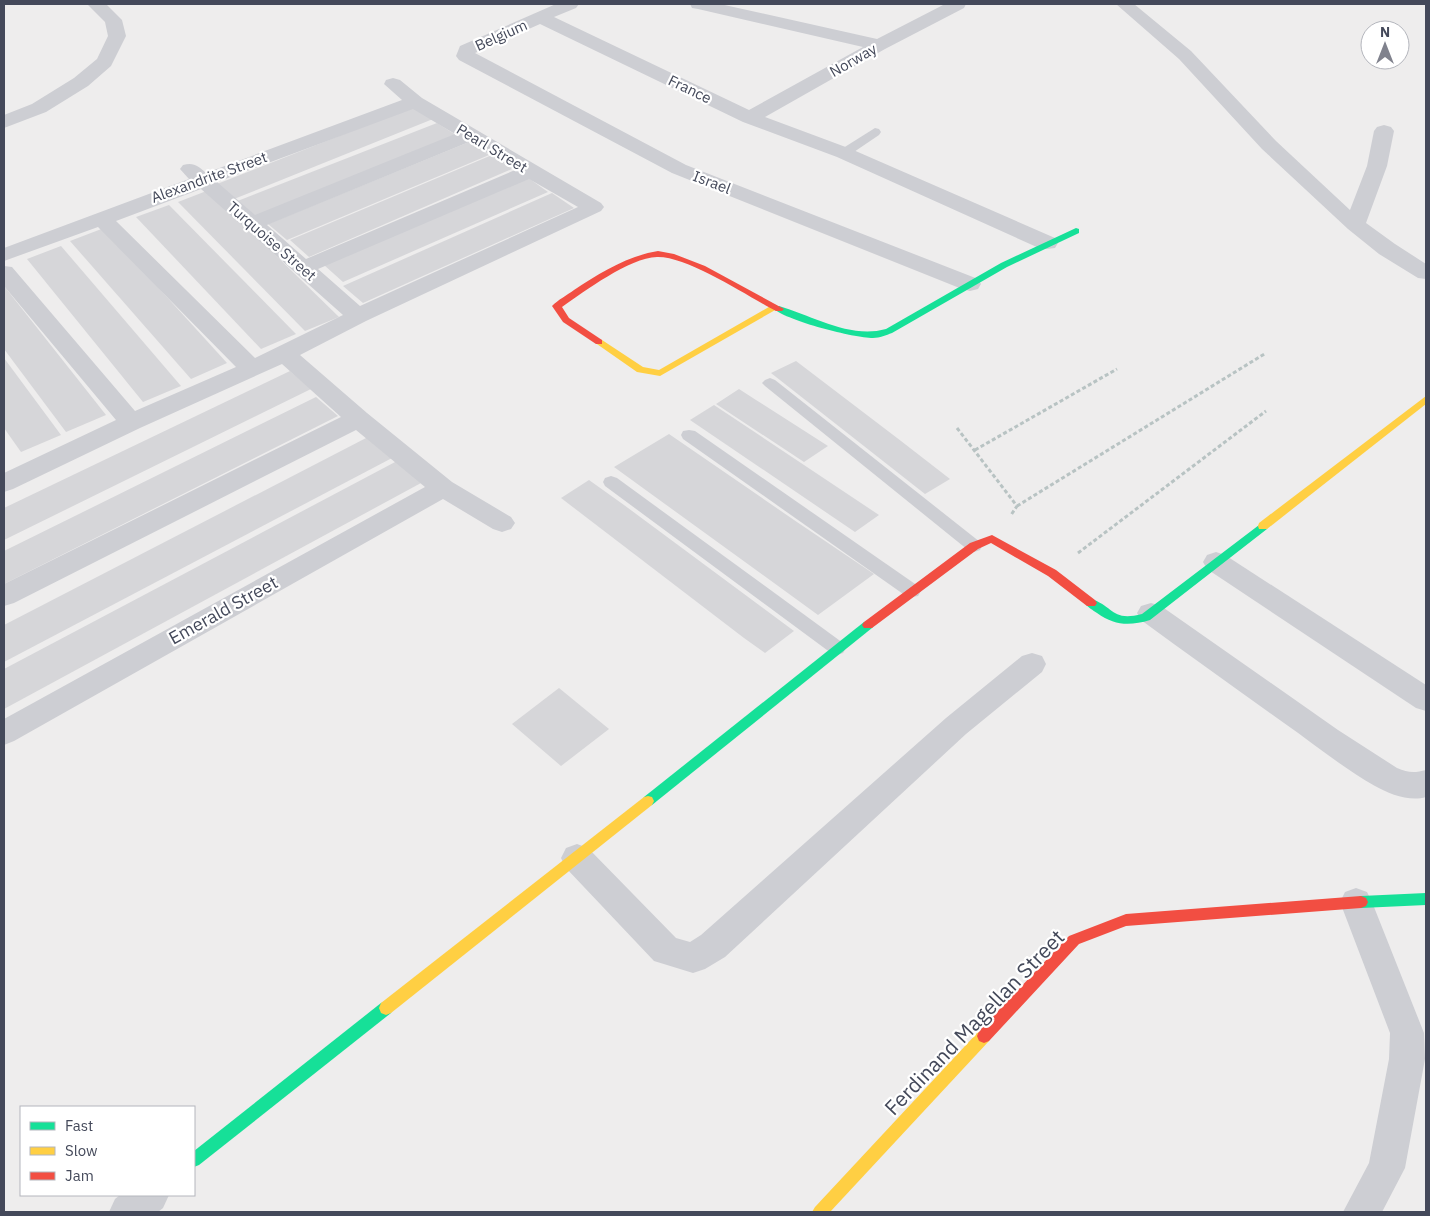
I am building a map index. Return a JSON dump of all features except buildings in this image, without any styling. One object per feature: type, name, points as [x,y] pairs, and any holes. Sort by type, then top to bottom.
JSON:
[{"type":"street","points":[[4,122],[39,108],[81,82],[105,62],[117,36],[113,20],[96,4]]},
{"type":"street","name":"Belgium","points":[[465,56],[466,50],[570,4]]},
{"type":"street","points":[[698,4],[879,45]]},
{"type":"street","name":"Norway","points":[[750,118],[879,45],[958,4]]},
{"type":"street","points":[[1124,4],[1185,55],[1269,145],[1355,225],[1387,249],[1426,273]]},
{"type":"street","name":"France","points":[[540,17],[750,118],[844,153],[1047,242]]},
{"type":"street","name":"Israel","points":[[465,56],[679,170],[970,284]]},
{"type":"street","name":"Pearl Street","points":[[358,316],[594,207],[415,102],[393,84]]},
{"type":"street","name":"Alexandrite Street","points":[[4,255],[101,218],[194,172],[415,102]]},
{"type":"street","points":[[1355,225],[1377,166],[1384,131]]},
{"type":"street","points":[[252,224],[470,135]]},
{"type":"street","points":[[303,268],[530,171]]},
{"type":"street","name":"Turquoise Street","points":[[194,172],[358,316]]},
{"type":"street","points":[[101,218],[250,368]]},
{"type":"street","points":[[774,307],[660,372],[640,370],[566,320],[557,306],[636,260],[658,254],[687,262],[774,307],[860,334],[874,335],[889,331],[1047,242],[1076,231]]},
{"type":"street","points":[[4,272],[132,422]]},
{"type":"street","points":[[5,480],[250,368],[285,354],[358,316]]},
{"type":"street","points":[[285,354],[358,419],[443,488],[502,523]]},
{"type":"street","points":[[195,1159],[577,858],[837,648],[974,546],[992,539],[1052,573],[1114,620],[1131,622],[1146,617],[1426,399]]},
{"type":"street","points":[[4,596],[358,419]]},
{"type":"street","name":"Emerald Street","points":[[4,733],[443,488]]},
{"type":"street","points":[[1216,562],[1426,700]]},
{"type":"street","points":[[1151,612],[1327,738],[1386,777],[1402,784],[1421,786],[1426,782]]},
{"type":"street","points":[[577,858],[666,950],[693,958],[713,946],[956,726],[1032,664]]},
{"type":"street","name":"Ferdinand Magellan Street","points":[[820,1212],[1074,940],[1126,920],[1356,902],[1426,899]]},
{"type":"street","points":[[1356,902],[1407,1033],[1407,1059],[1386,1168],[1362,1212]]},
{"type":"street","points":[[128,1212],[149,1196]]},
{"type":"lane","points":[[844,153],[875,132]]},
{"type":"lane","points":[[770,383],[974,546]]},
{"type":"lane","points":[[689,435],[912,591]]},
{"type":"lane","points":[[611,482],[837,648]]},
{"type":"path","points":[[992,539],[1017,506],[1266,353]]},
{"type":"path","points":[[975,450],[1117,369]]},
{"type":"path","points":[[1052,573],[1266,411]]},
{"type":"path","points":[[958,428],[1017,506]]},
{"type":"traffic: fast","points":[[779,309],[840,330],[865,335],[878,335],[889,331],[1004,265],[1076,231]]},
{"type":"traffic: fast","points":[[1091,603],[1111,617],[1122,621],[1146,617],[1263,526]]},
{"type":"traffic: fast","points":[[648,801],[868,625]]},
{"type":"traffic: fast","points":[[1361,902],[1426,899]]},
{"type":"traffic: fast","points":[[195,1159],[386,1008]]},
{"type":"traffic: slow","points":[[599,342],[640,370],[660,373],[774,307]]},
{"type":"traffic: slow","points":[[1263,526],[1426,399]]},
{"type":"traffic: slow","points":[[386,1008],[648,801]]},
{"type":"traffic: slow","points":[[820,1212],[984,1036]]},
{"type":"traffic: jam","points":[[599,342],[566,320],[557,306],[620,266],[647,256],[658,254],[685,261],[718,276],[779,309]]},
{"type":"traffic: jam","points":[[868,625],[974,546],[992,539],[1052,573],[1091,603]]},
{"type":"traffic: jam","points":[[984,1036],[1074,940],[1126,920],[1361,902]]}]
